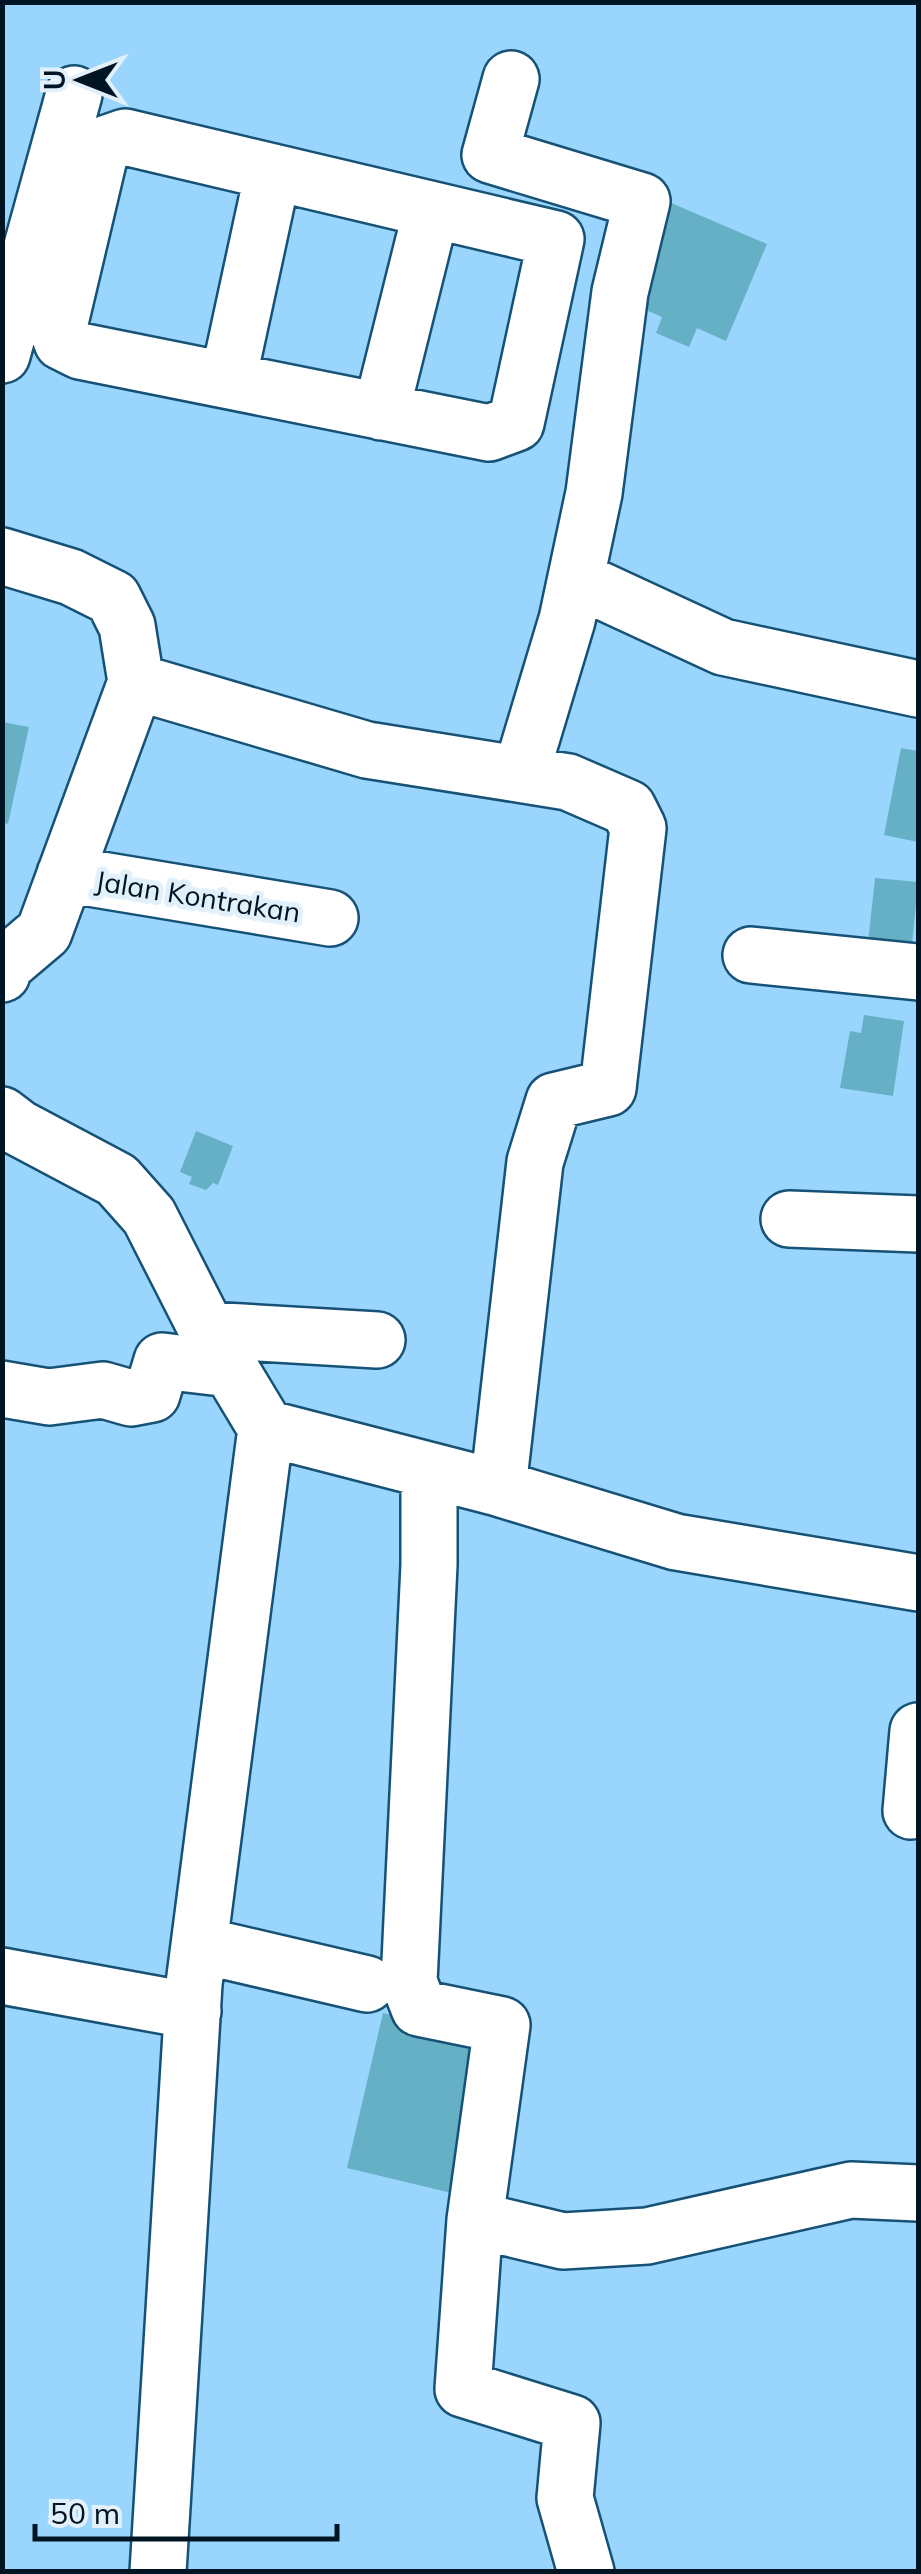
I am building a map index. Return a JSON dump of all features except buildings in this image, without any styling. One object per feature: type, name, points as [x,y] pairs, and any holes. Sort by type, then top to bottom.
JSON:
[{"type":"street","points":[[511,79],[490,155],[642,201],[620,292],[594,494],[576,579],[521,774]]},
{"type":"street","points":[[2,354],[51,263],[102,144],[136,136],[431,212],[556,239],[516,423],[489,433],[80,351],[62,342],[51,263],[74,94]]},
{"type":"street","points":[[228,380],[273,172]]},
{"type":"street","points":[[381,412],[431,212]]},
{"type":"street","points":[[2,556],[71,577],[113,598],[128,626],[136,682],[44,932],[3,968]]},
{"type":"street","points":[[576,579],[723,647],[918,688]]},
{"type":"street","points":[[136,682],[367,750],[521,774],[600,793],[628,808],[638,828],[608,1088],[554,1101],[535,1162],[498,1488]]},
{"type":"street","name":"Jalan Kontrakan","points":[[65,874],[330,918]]},
{"type":"street","points":[[751,955],[918,972]]},
{"type":"street","points":[[2,1115],[18,1128],[117,1180],[150,1216],[219,1350],[266,1428],[193,2010],[158,2572]]},
{"type":"street","points":[[790,1218],[918,1224]]},
{"type":"street","points":[[2,1389],[48,1397],[104,1390],[132,1398],[152,1394],[162,1361],[219,1350],[376,1340]]},
{"type":"street","points":[[266,1428],[498,1488],[676,1542],[918,1583]]},
{"type":"street","points":[[429,1470],[428,1585],[409,1982],[419,2008],[502,2025],[476,2220],[463,2389],[572,2423],[565,2498],[586,2572]]},
{"type":"street","points":[[911,1811],[918,1731]]},
{"type":"street","points":[[200,1945],[367,1984]]},
{"type":"street","points":[[2,1976],[193,2010]]},
{"type":"street","points":[[476,2220],[563,2241],[647,2236],[851,2190],[918,2193]]}]
